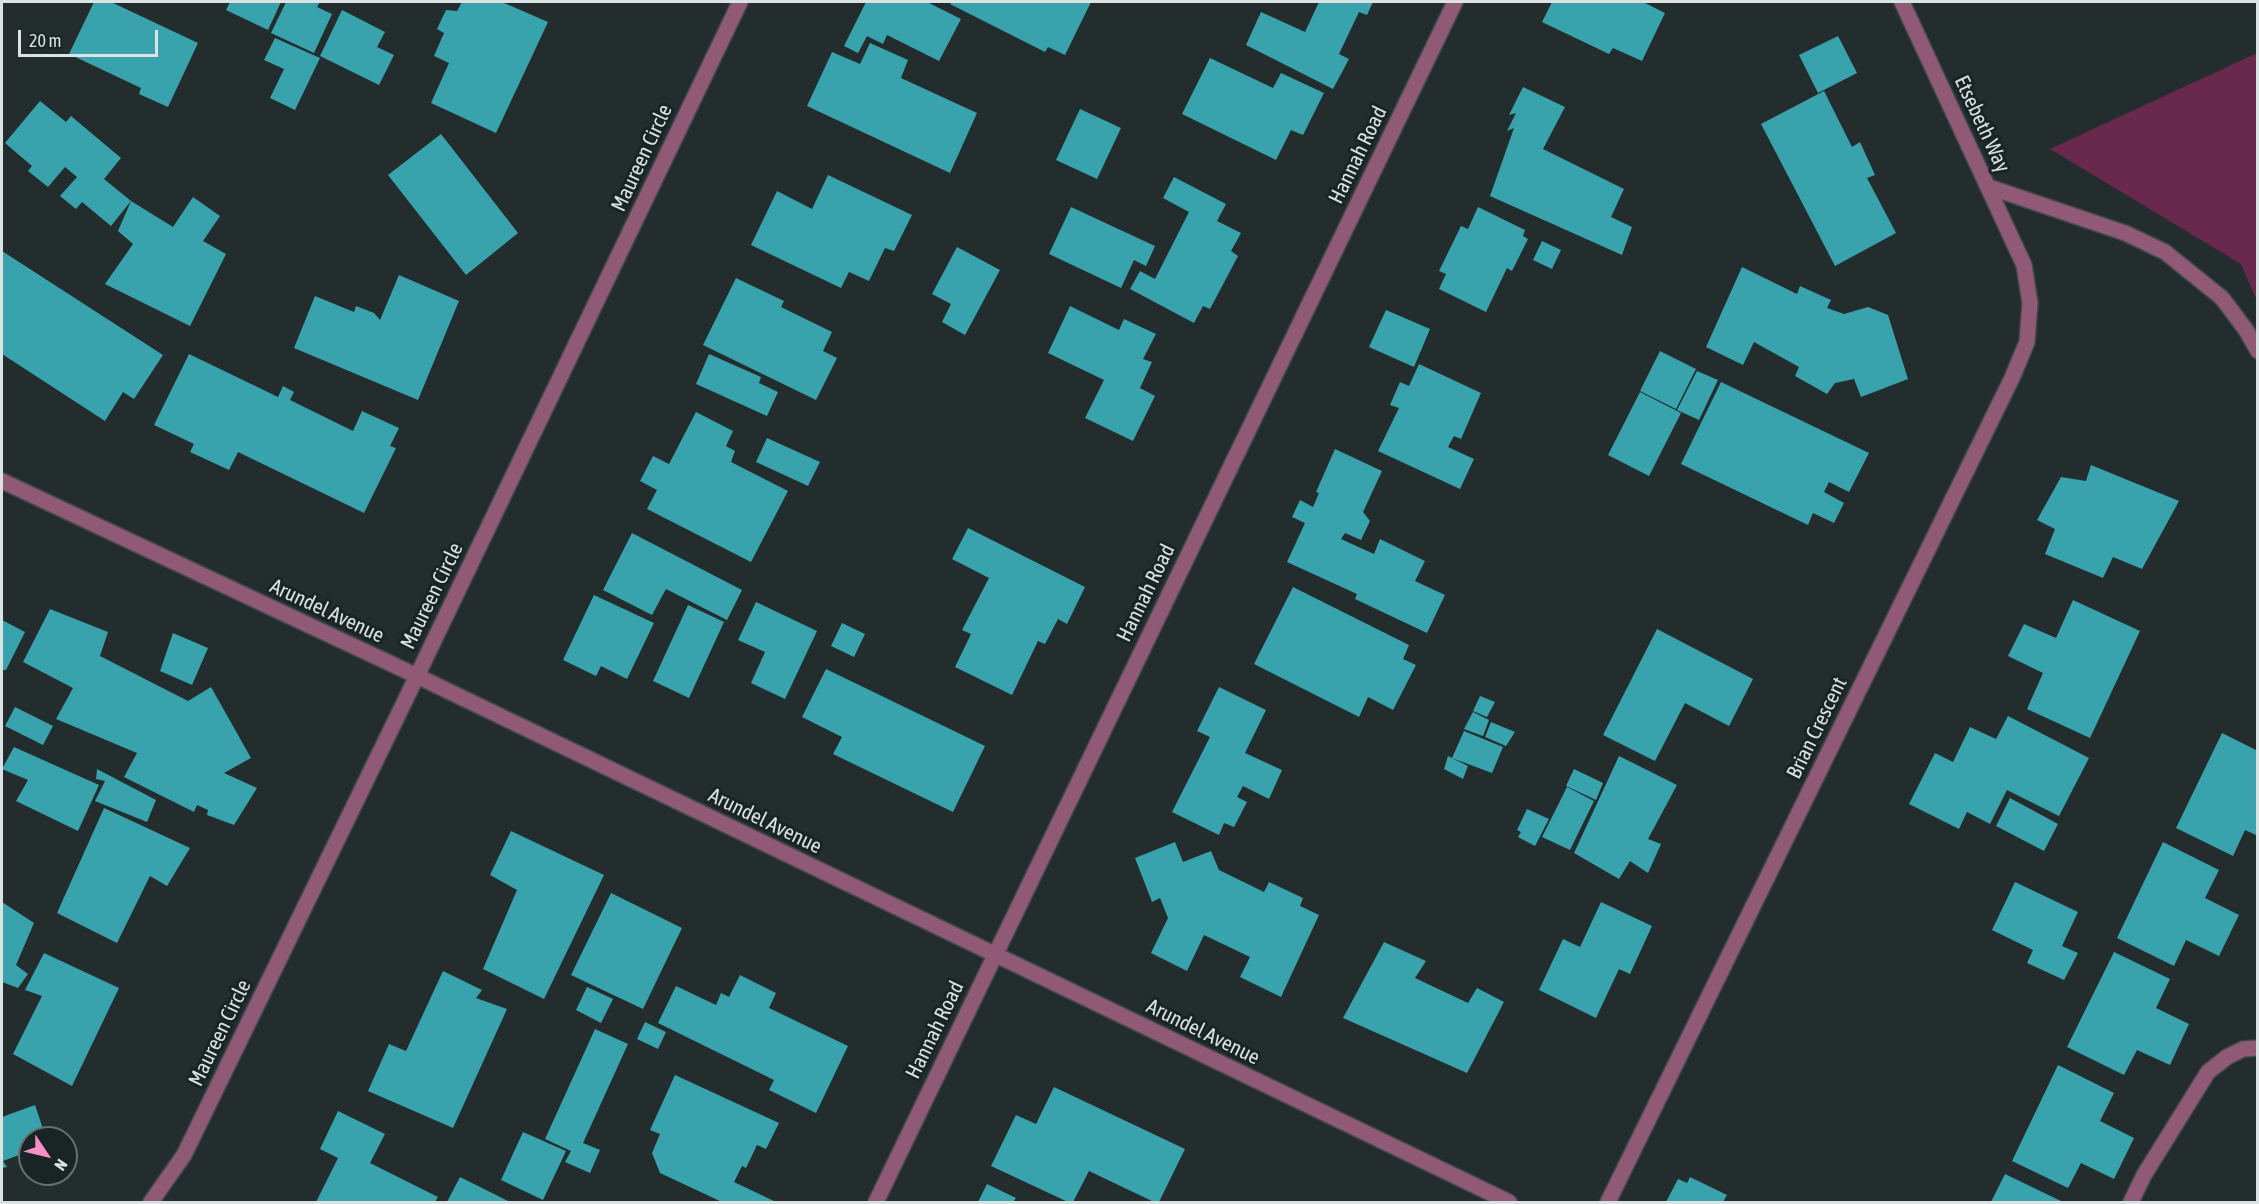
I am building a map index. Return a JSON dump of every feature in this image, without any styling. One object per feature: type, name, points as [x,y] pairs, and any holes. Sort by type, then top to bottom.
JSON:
[{"type":"street","name":"Maureen Circle","points":[[151,1203],[183,1155],[417,676],[740,2]]},
{"type":"street","name":"Hannah Road","points":[[876,1203],[1455,2]]},
{"type":"street","name":"Etsebeth Way","points":[[1902,2],[2024,265]]},
{"type":"street","points":[[1989,187],[2125,233],[2165,252],[2222,298],[2246,330],[2258,351]]},
{"type":"street","name":"Brian Crescent","points":[[1608,1203],[2012,378],[2027,342],[2030,303],[2024,265]]},
{"type":"street","name":"Arundel Avenue","points":[[2,481],[417,676],[1509,1203]]},
{"type":"street","points":[[2131,1203],[2144,1175],[2208,1072],[2227,1057],[2243,1049],[2258,1048]]},
{"type":"shaded area","points":[[2257,53],[2257,301],[2241,264],[2050,149]]},
{"type":"building","points":[[94,2],[111,2],[198,43],[168,107],[139,94],[141,88],[69,54]]},
{"type":"building","points":[[230,2],[281,2],[268,30],[226,10]]},
{"type":"building","points":[[286,2],[320,2],[317,7],[332,14],[314,53],[271,33]]},
{"type":"building","points":[[462,2],[502,2],[548,22],[496,133],[431,103],[449,63],[434,56],[444,33],[437,29],[446,10],[457,11]]},
{"type":"building","points":[[866,2],[927,2],[961,19],[939,61],[887,35],[883,44],[867,36],[858,53],[844,46]]},
{"type":"building","points":[[952,2],[1091,2],[1065,55],[1048,47],[1045,52],[950,4]]},
{"type":"building","points":[[1319,2],[1373,2],[1367,15],[1359,12],[1339,54],[1349,59],[1333,89],[1246,45],[1261,12],[1305,32]]},
{"type":"building","points":[[1552,2],[1643,2],[1665,13],[1642,61],[1613,48],[1609,54],[1542,22]]},
{"type":"building","points":[[342,10],[385,32],[377,47],[394,55],[379,85],[320,56]]},
{"type":"building","points":[[1838,36],[1857,73],[1818,93],[1799,55]]},
{"type":"building","points":[[275,38],[320,58],[295,110],[270,98],[284,69],[264,60]]},
{"type":"building","points":[[870,43],[908,60],[901,78],[977,113],[950,173],[807,106],[832,52],[860,64]]},
{"type":"building","points":[[1210,58],[1273,88],[1281,73],[1324,93],[1303,135],[1291,130],[1276,160],[1182,114]]},
{"type":"building","points":[[1523,87],[1565,107],[1543,149],[1624,189],[1611,217],[1632,227],[1622,255],[1490,196],[1514,128],[1507,131],[1516,113],[1509,115]]},
{"type":"building","points":[[1824,91],[1852,147],[1860,142],[1875,175],[1867,178],[1896,233],[1835,266],[1761,124]]},
{"type":"building","points":[[40,101],[66,122],[71,116],[121,158],[104,179],[131,201],[111,226],[82,202],[76,209],[60,196],[77,177],[65,167],[48,187],[28,171],[32,166],[5,143]]},
{"type":"building","points":[[1080,109],[1121,128],[1097,179],[1056,160]]},
{"type":"building","points":[[441,134],[518,233],[466,275],[388,175]]},
{"type":"building","points":[[828,175],[912,215],[894,251],[885,248],[869,281],[849,272],[841,288],[751,245],[777,191],[812,209]]},
{"type":"building","points":[[1174,177],[1226,204],[1217,221],[1241,233],[1231,251],[1238,256],[1210,309],[1203,306],[1194,323],[1130,289],[1140,271],[1155,279],[1189,212],[1163,198]]},
{"type":"building","points":[[193,197],[220,216],[203,241],[226,254],[190,326],[105,284],[133,244],[118,231],[131,201],[173,227]]},
{"type":"building","points":[[1071,207],[1155,246],[1146,266],[1134,260],[1121,288],[1049,254]]},
{"type":"building","points":[[1478,207],[1525,230],[1523,236],[1528,239],[1512,271],[1507,268],[1486,312],[1439,289],[1446,274],[1439,271],[1461,226],[1468,229]]},
{"type":"building","points":[[1542,241],[1561,250],[1552,269],[1533,260]]},
{"type":"building","points":[[957,247],[1000,270],[965,335],[942,322],[951,304],[932,294]]},
{"type":"building","points":[[2,251],[163,355],[134,399],[123,392],[105,421],[2,354]]},
{"type":"building","points":[[1742,267],[1797,294],[1800,286],[1831,300],[1827,308],[1844,314],[1868,307],[1888,315],[1908,379],[1861,397],[1854,379],[1835,383],[1827,394],[1795,376],[1799,367],[1754,342],[1743,365],[1706,347]]},
{"type":"building","points":[[399,275],[459,301],[418,400],[294,348],[315,296],[354,312],[356,306],[374,313],[380,320]]},
{"type":"building","points":[[736,278],[784,301],[781,307],[832,332],[823,351],[837,358],[816,400],[703,345]]},
{"type":"building","points":[[1070,306],[1119,330],[1124,319],[1156,334],[1143,359],[1152,362],[1140,388],[1155,396],[1133,441],[1085,418],[1104,380],[1048,353]]},
{"type":"building","points":[[1386,310],[1430,329],[1414,367],[1369,347]]},
{"type":"building","points":[[1660,351],[1696,369],[1676,409],[1640,391]]},
{"type":"building","points":[[189,354],[278,397],[283,386],[294,392],[290,400],[353,431],[362,411],[399,428],[390,446],[396,448],[364,513],[238,452],[229,470],[190,452],[194,444],[154,425]]},
{"type":"building","points":[[709,354],[761,377],[759,383],[778,392],[767,416],[696,384]]},
{"type":"building","points":[[1419,364],[1481,393],[1461,439],[1454,436],[1448,447],[1474,459],[1460,489],[1378,451],[1399,408],[1390,405],[1400,382],[1409,386]]},
{"type":"building","points":[[1697,371],[1718,380],[1699,420],[1677,410]]},
{"type":"building","points":[[1721,382],[1869,453],[1849,492],[1829,482],[1824,492],[1844,503],[1834,523],[1813,513],[1808,525],[1681,464]]},
{"type":"building","points":[[1640,392],[1681,413],[1649,476],[1608,455]]},
{"type":"building","points":[[696,412],[733,431],[726,446],[735,451],[731,462],[788,491],[751,562],[647,509],[657,490],[640,481],[653,456],[669,464]]},
{"type":"building","points":[[767,438],[820,462],[808,486],[756,462]]},
{"type":"building","points":[[1335,449],[1382,471],[1363,512],[1370,521],[1361,540],[1345,533],[1341,539],[1374,554],[1380,539],[1425,561],[1415,581],[1445,595],[1427,633],[1355,599],[1357,594],[1287,562],[1305,523],[1292,517],[1300,500],[1313,507],[1319,493],[1316,492]]},
{"type":"building","points":[[2091,465],[2179,501],[2142,569],[2113,557],[2103,578],[2045,554],[2055,529],[2037,520],[2061,477],[2086,481]]},
{"type":"building","points":[[968,528],[1085,587],[1067,624],[1058,619],[1045,644],[1038,641],[1012,695],[955,667],[971,634],[962,630],[989,578],[952,559]]},
{"type":"building","points":[[632,533],[742,590],[727,620],[666,589],[652,615],[603,590]]},
{"type":"building","points":[[1293,587],[1409,645],[1403,659],[1416,665],[1393,710],[1368,697],[1359,717],[1254,664]]},
{"type":"building","points":[[594,595],[654,623],[627,679],[601,666],[596,676],[563,660]]},
{"type":"building","points":[[2073,600],[2140,631],[2090,738],[2027,709],[2043,673],[2008,656],[2024,624],[2056,638]]},
{"type":"building","points":[[756,602],[817,631],[785,699],[751,683],[765,652],[738,640]]},
{"type":"building","points":[[688,605],[724,622],[689,698],[653,681]]},
{"type":"building","points":[[50,609],[108,632],[100,656],[188,701],[211,687],[251,758],[224,773],[257,788],[234,825],[207,815],[208,810],[197,805],[194,812],[124,777],[137,753],[56,719],[73,688],[23,662]]},
{"type":"building","points":[[2,620],[25,632],[6,670],[2,670]]},
{"type":"building","points":[[842,623],[865,634],[854,657],[831,646]]},
{"type":"building","points":[[1657,629],[1753,679],[1729,726],[1685,703],[1655,761],[1603,735]]},
{"type":"building","points":[[173,633],[208,648],[192,685],[160,671]]},
{"type":"building","points":[[826,669],[985,746],[953,812],[833,754],[842,737],[802,717]]},
{"type":"building","points":[[1219,687],[1266,710],[1245,753],[1282,770],[1269,799],[1243,786],[1237,797],[1247,802],[1234,827],[1224,823],[1219,835],[1172,812],[1210,737],[1197,731]]},
{"type":"building","points":[[1480,696],[1495,702],[1487,717],[1473,711]]},
{"type":"building","points":[[15,707],[53,726],[43,745],[5,726]]},
{"type":"building","points":[[1473,712],[1489,720],[1483,736],[1464,729]]},
{"type":"building","points":[[2008,716],[2089,758],[2059,816],[2007,790],[1990,824],[1967,812],[1959,829],[1909,804],[1935,753],[1953,762],[1970,727],[1996,739]]},
{"type":"building","points":[[1491,722],[1515,732],[1506,746],[1485,737]]},
{"type":"building","points":[[1464,731],[1503,747],[1492,773],[1452,758]]},
{"type":"building","points":[[2222,733],[2258,751],[2258,836],[2245,830],[2233,856],[2176,828]]},
{"type":"building","points":[[14,747],[99,785],[78,831],[16,801],[28,780],[2,769]]},
{"type":"building","points":[[1448,756],[1468,766],[1463,779],[1444,769]]},
{"type":"building","points":[[1619,756],[1677,785],[1648,839],[1661,844],[1648,873],[1630,861],[1619,879],[1574,853]]},
{"type":"building","points":[[97,769],[156,800],[147,822],[95,801],[105,781],[96,779]]},
{"type":"building","points":[[1574,769],[1603,783],[1596,800],[1566,786]]},
{"type":"building","points":[[1567,787],[1594,801],[1570,850],[1542,837]]},
{"type":"building","points":[[2010,798],[2058,824],[2044,851],[1996,826]]},
{"type":"building","points":[[104,808],[190,848],[167,886],[150,876],[117,943],[57,913]]},
{"type":"building","points":[[1527,809],[1549,819],[1535,846],[1518,837],[1521,832],[1517,830]]},
{"type":"building","points":[[511,831],[604,875],[544,999],[483,969],[517,890],[490,875]]},
{"type":"building","points":[[1175,842],[1183,862],[1211,851],[1219,870],[1264,892],[1269,882],[1303,898],[1300,906],[1319,915],[1281,997],[1240,977],[1250,957],[1204,935],[1187,971],[1151,953],[1168,918],[1160,898],[1152,902],[1135,858]]},
{"type":"building","points":[[2163,842],[2219,870],[2205,898],[2239,915],[2219,956],[2186,940],[2174,966],[2117,938]]},
{"type":"building","points":[[2015,882],[2078,912],[2062,946],[2078,953],[2064,980],[2027,963],[2033,950],[1992,930]]},
{"type":"building","points":[[611,893],[682,928],[643,1009],[571,975]]},
{"type":"building","points":[[2,902],[34,923],[16,965],[28,974],[18,988],[2,982]]},
{"type":"building","points":[[1601,902],[1652,926],[1630,974],[1619,969],[1596,1018],[1539,990],[1563,939],[1580,947]]},
{"type":"building","points":[[1384,942],[1426,961],[1415,978],[1468,1003],[1477,988],[1504,1002],[1467,1073],[1343,1018]]},
{"type":"building","points":[[2114,952],[2170,979],[2156,1008],[2189,1024],[2170,1065],[2137,1050],[2124,1075],[2067,1047]]},
{"type":"building","points":[[44,953],[119,988],[72,1086],[13,1054],[42,996],[25,990]]},
{"type":"building","points":[[443,971],[482,990],[476,998],[507,1009],[453,1128],[368,1091],[389,1044],[406,1051]]},
{"type":"building","points":[[740,975],[776,993],[769,1008],[848,1046],[816,1113],[769,1090],[774,1080],[658,1023],[676,986],[716,1005],[721,993],[729,997]]},
{"type":"building","points":[[587,987],[613,999],[601,1023],[576,1010]]},
{"type":"building","points":[[645,1022],[666,1032],[658,1049],[637,1039]]},
{"type":"building","points":[[595,1029],[628,1044],[583,1143],[600,1150],[590,1173],[565,1162],[571,1151],[545,1139]]},
{"type":"building","points":[[2058,1065],[2114,1093],[2100,1121],[2134,1138],[2114,1179],[2081,1163],[2068,1188],[2012,1161]]},
{"type":"building","points":[[675,1075],[779,1123],[766,1149],[757,1145],[746,1168],[742,1166],[734,1182],[776,1202],[722,1202],[660,1173],[652,1153],[660,1134],[650,1130]]},
{"type":"building","points":[[1054,1087],[1185,1149],[1159,1202],[1154,1202],[1089,1171],[1073,1202],[1068,1202],[991,1166],[1016,1115],[1036,1124]]},
{"type":"building","points":[[35,1105],[42,1126],[18,1126],[18,1155],[3,1161],[7,1167],[2,1168],[2,1117]]},
{"type":"building","points":[[338,1111],[385,1134],[370,1163],[438,1197],[435,1202],[316,1202],[338,1158],[320,1149]]},
{"type":"building","points":[[523,1132],[566,1151],[543,1200],[501,1180]]},
{"type":"building","points":[[2005,1174],[2063,1202],[1991,1202]]},
{"type":"building","points":[[460,1177],[510,1202],[447,1202]]},
{"type":"building","points":[[1690,1177],[1727,1195],[1723,1202],[1666,1202],[1678,1179],[1687,1183]]},
{"type":"building","points":[[987,1184],[1016,1198],[1013,1202],[978,1202]]}]
